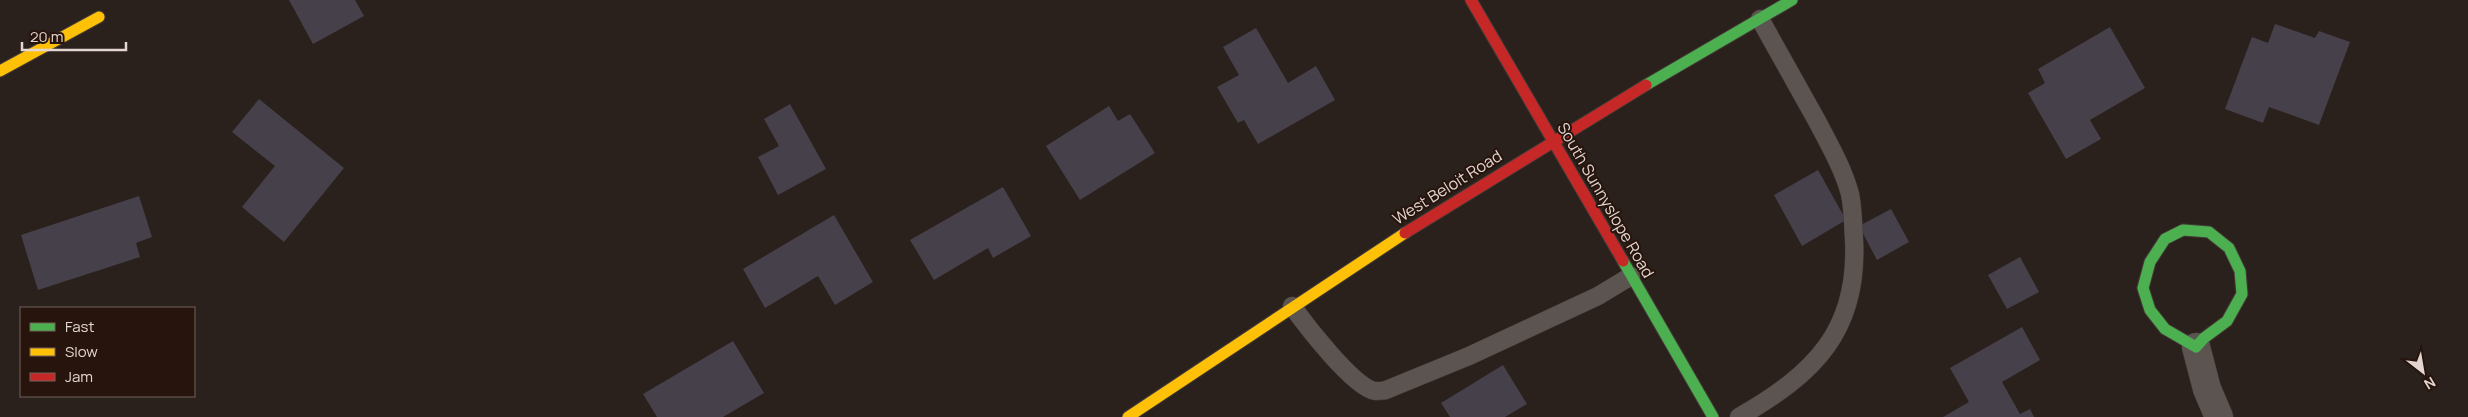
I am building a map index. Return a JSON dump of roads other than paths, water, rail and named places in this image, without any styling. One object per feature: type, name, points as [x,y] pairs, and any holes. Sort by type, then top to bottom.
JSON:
[{"type":"street","name":"South Sunnyslope Road","points":[[1470,0],[1713,417]]},
{"type":"street","name":"West Beloit Road","points":[[1128,417],[1292,306],[1552,141],[1792,0]]},
{"type":"street","points":[[0,71],[99,17]]},
{"type":"street","points":[[2196,347],[2204,338],[2227,321],[2242,294],[2240,271],[2229,248],[2209,232],[2183,230],[2165,239],[2150,262],[2144,288],[2150,310],[2165,329],[2196,347],[2207,390],[2218,417]]},
{"type":"lane","points":[[1739,417],[1786,388],[1803,375],[1836,334],[1845,314],[1852,288],[1855,256],[1850,194],[1836,157],[1760,19]]},
{"type":"lane","points":[[1292,306],[1315,338],[1359,382],[1374,391],[1386,390],[1469,356],[1598,296],[1631,276]]}]
